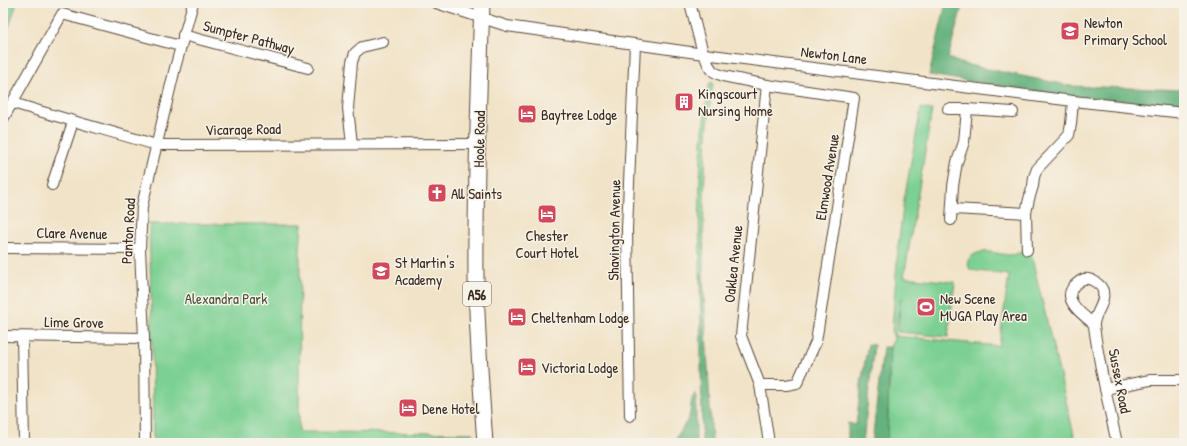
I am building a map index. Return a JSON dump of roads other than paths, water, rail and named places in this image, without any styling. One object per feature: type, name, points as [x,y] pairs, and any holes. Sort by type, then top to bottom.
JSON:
[{"type":"highway","name":"Hoole Road","points":[[482,10],[476,278],[485,443]]},
{"type":"street","name":"Panton Road","points":[[145,443],[144,338],[140,249],[142,206],[180,46],[193,3]]},
{"type":"street","name":"Newton Lane","points":[[436,3],[482,10],[507,26],[704,54],[1073,101],[1184,113]]},
{"type":"street","name":"Elmwood Avenue","points":[[690,3],[704,54],[712,70],[717,74],[767,85],[854,98],[816,342],[797,383],[786,385],[760,385]]},
{"type":"street","points":[[3,119],[62,14],[180,46]]},
{"type":"street","name":"Sumpter Pathway","points":[[183,35],[308,68]]},
{"type":"street","points":[[352,144],[348,108],[352,62],[355,53],[362,47],[383,42]]},
{"type":"street","name":"Shavington Avenue","points":[[630,416],[627,229],[635,44]]},
{"type":"street","name":"Oaklea Avenue","points":[[767,85],[741,336],[760,385],[769,443]]},
{"type":"street","points":[[1027,250],[1026,213],[1034,186],[1034,177],[1037,169],[1069,135],[1073,101]]},
{"type":"street","name":"Vicarage Road","points":[[13,103],[73,122],[114,132],[156,145],[478,144]]},
{"type":"street","points":[[948,109],[1013,112]]},
{"type":"street","points":[[952,220],[953,186],[957,162],[964,142],[967,109]]},
{"type":"street","points":[[52,185],[73,122]]},
{"type":"street","points":[[952,209],[1026,213]]},
{"type":"street","name":"Clare Avenue","points":[[3,248],[140,249]]},
{"type":"street","name":"Sussex Road","points":[[1094,324],[1105,389],[1117,443]]},
{"type":"street","name":"Lime Grove","points":[[3,336],[144,338]]},
{"type":"street","points":[[22,337],[24,443]]},
{"type":"street","points":[[1105,389],[1150,380],[1184,380]]},
{"type":"place","name":"Newton Primary School","points":[[1070,31]]},
{"type":"place","name":"Kingscourt Nursing Home","points":[[684,102]]},
{"type":"place","name":"Baytree Lodge","points":[[527,114]]},
{"type":"place","name":"All Saints","points":[[437,193]]},
{"type":"place","name":"Chester Court Hotel","points":[[547,214]]},
{"type":"place","name":"St Martin's Academy","points":[[381,271]]},
{"type":"place","name":"New Scene MUGA Play Area","points":[[926,307]]},
{"type":"place","name":"Cheltenham Lodge","points":[[517,317]]},
{"type":"place","name":"Victoria Lodge","points":[[527,367]]},
{"type":"place","name":"Dene Hotel","points":[[408,408]]},
{"type":"park label","name":"Alexandra Park","points":[[226,298]]}]
